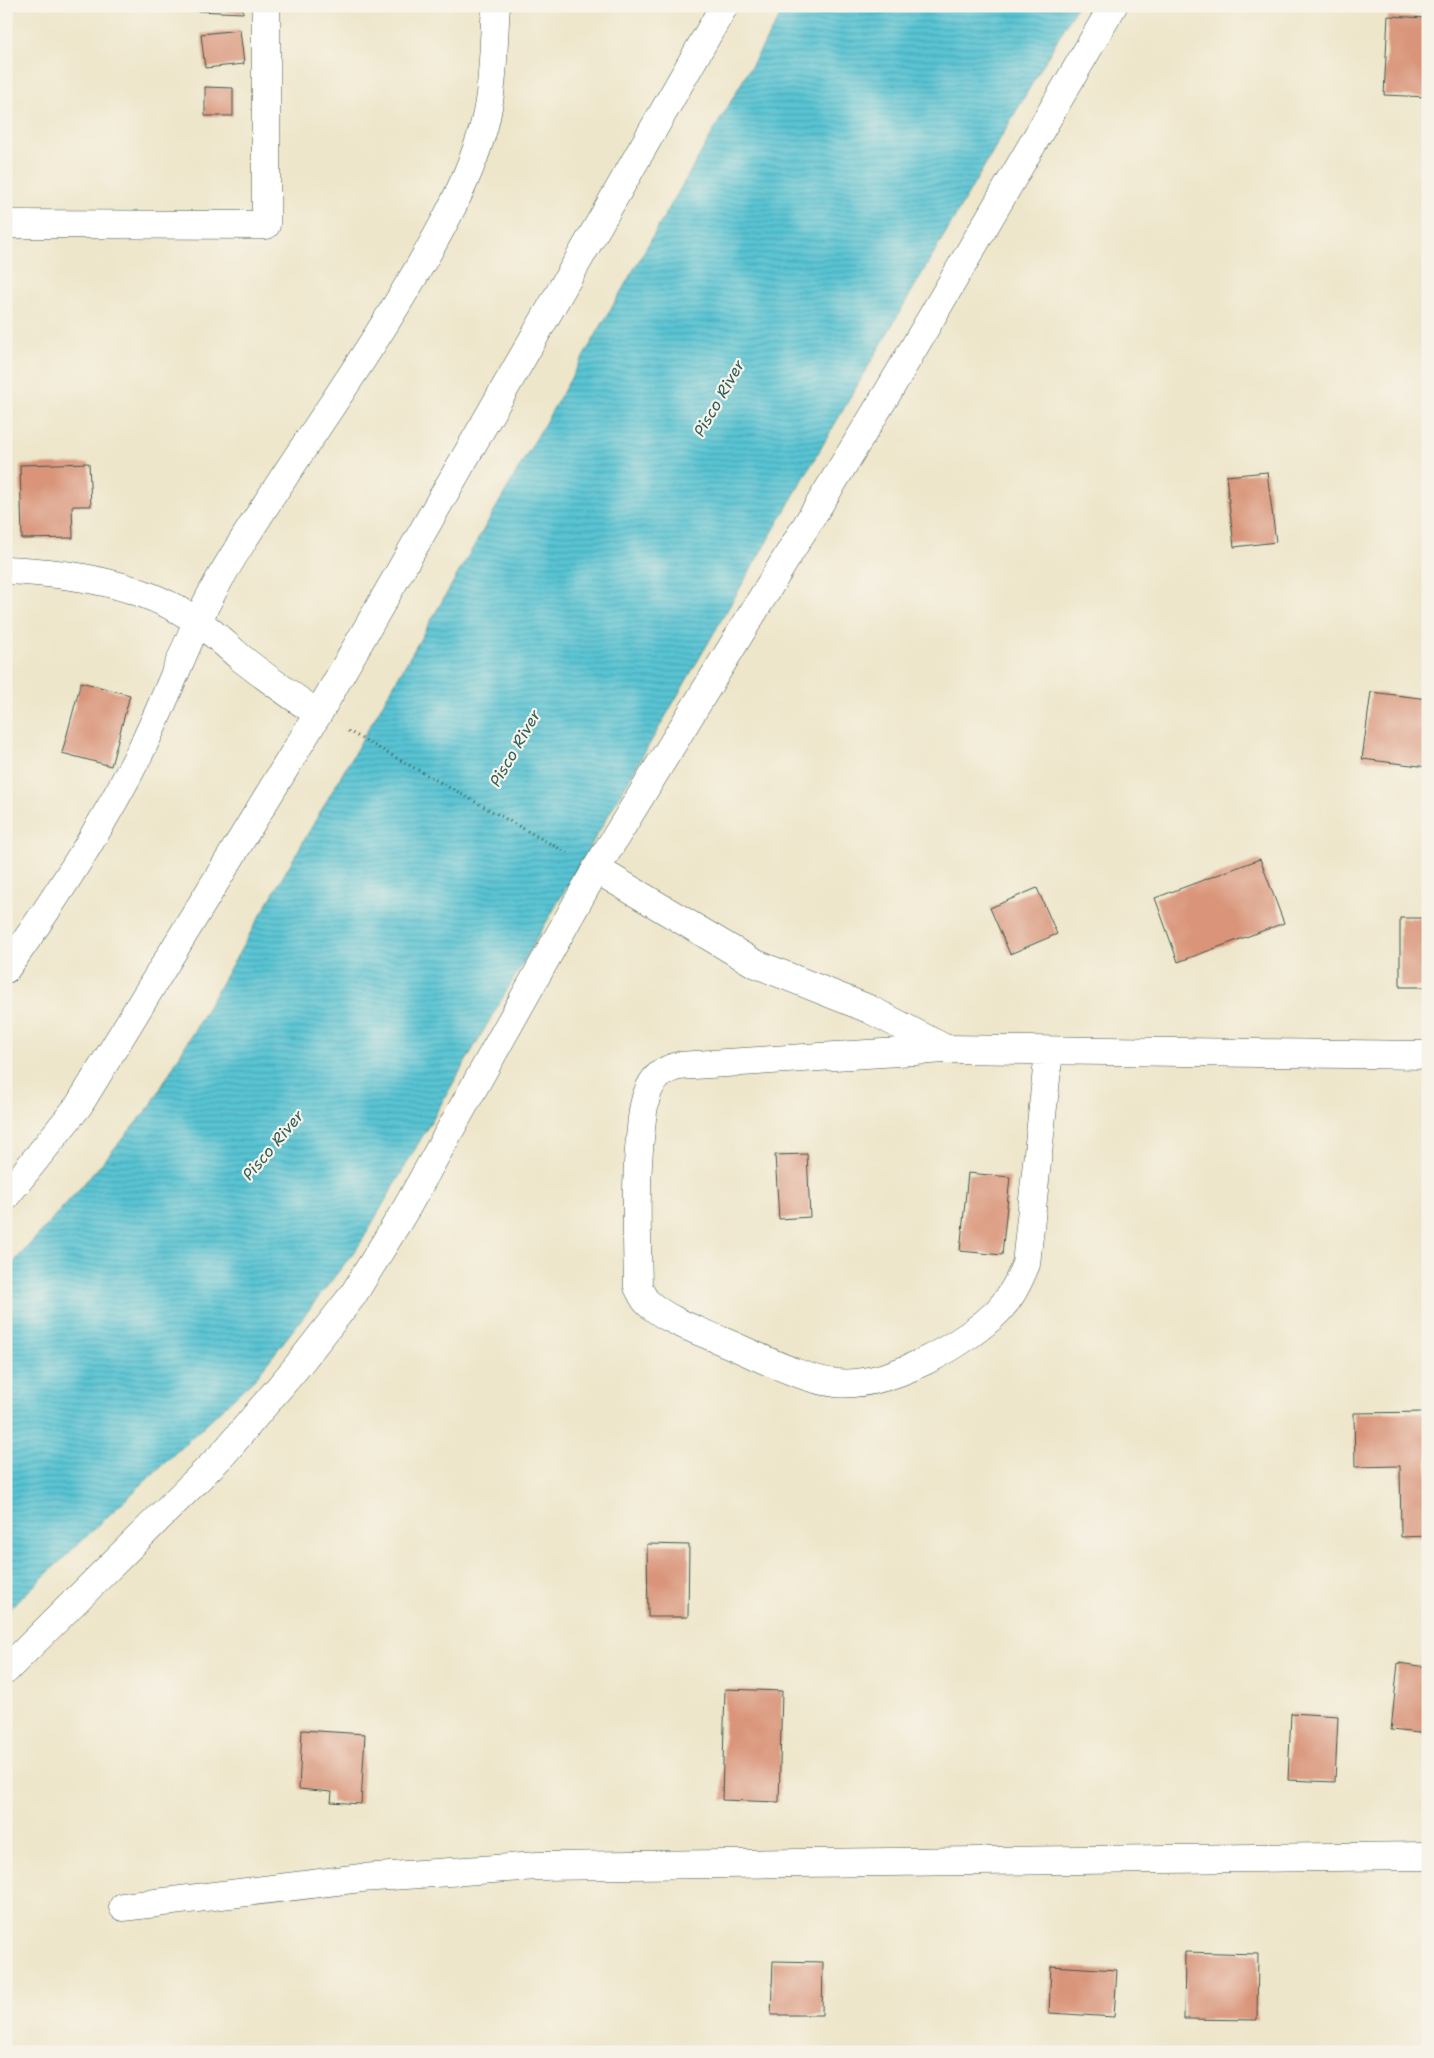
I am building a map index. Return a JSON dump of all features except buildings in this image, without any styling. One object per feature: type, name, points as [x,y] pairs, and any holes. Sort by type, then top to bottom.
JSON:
[{"type":"street","points":[[6,224],[266,225],[266,6]]},
{"type":"street","points":[[6,969],[38,924],[119,791],[141,750],[198,621],[241,544],[360,366],[427,254],[470,168],[484,124],[492,72],[496,6]]},
{"type":"street","points":[[6,1196],[79,1105],[329,720],[724,6]]},
{"type":"street","points":[[6,1670],[224,1453],[296,1369],[353,1295],[407,1207],[596,869],[888,392],[1113,6]]},
{"type":"street","points":[[6,570],[77,576],[121,586],[157,599],[198,621],[267,679],[329,720]]},
{"type":"street","points":[[596,869],[754,963],[869,1010],[946,1050]]},
{"type":"street","points":[[1049,1051],[1026,1264],[1017,1287],[1000,1309],[975,1333],[899,1371],[863,1382],[836,1383],[810,1377],[692,1328],[646,1302],[638,1287],[636,1179],[643,1107],[650,1088],[657,1077],[667,1069],[678,1066],[946,1050],[1049,1051],[1428,1055]]},
{"type":"street","points":[[123,1907],[361,1878],[536,1866],[1428,1856]]},
{"type":"path","points":[[329,720],[568,853]]},
{"type":"water","name":"Pisco River","points":[[786,6],[1077,6],[360,1244],[257,1376],[6,1612],[6,1271],[151,1105]]}]
